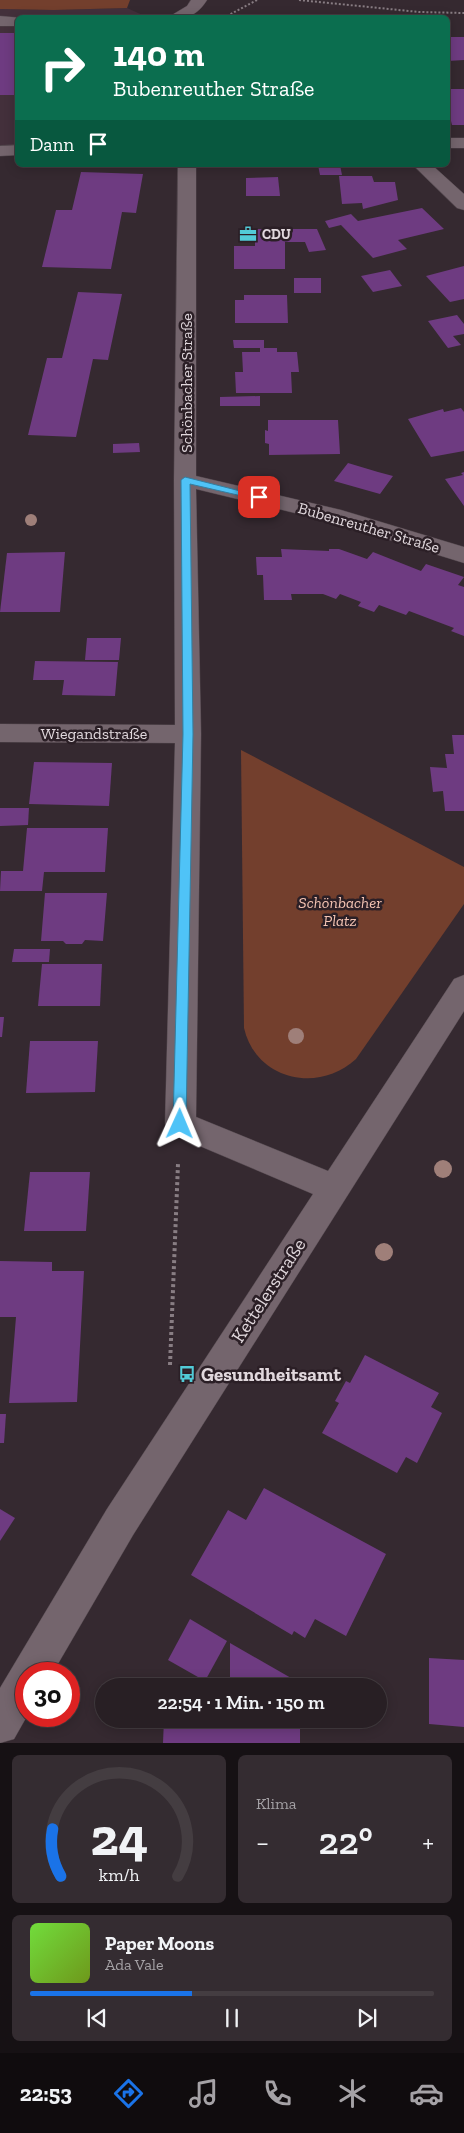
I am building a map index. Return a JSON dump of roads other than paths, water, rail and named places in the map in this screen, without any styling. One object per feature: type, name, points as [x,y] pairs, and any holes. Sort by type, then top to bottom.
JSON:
[{"type":"street","points":[[181,15],[193,9],[199,0]]},
{"type":"street","points":[[206,0],[216,0]]},
{"type":"street","points":[[0,20],[15,21]]},
{"type":"street","points":[[450,143],[464,143]]},
{"type":"street","points":[[0,151],[15,150]]},
{"type":"street","name":"Schönbacher Straße","points":[[187,167],[185,480],[188,734],[180,1124],[334,1188]]},
{"type":"street","points":[[424,167],[464,204]]},
{"type":"street","name":"Bubenreuther Straße","points":[[185,480],[333,514],[464,556]]},
{"type":"street","name":"Wiegandstraße","points":[[0,733],[188,734]]},
{"type":"street","name":"Kettelerstraße","points":[[37,1662],[120,1522],[464,987]]},
{"type":"street","points":[[0,1725],[15,1699]]},
{"type":"place","name":"CDU","points":[[248,234]]},
{"type":"place","name":"Gesundheitsamt","points":[[187,1374]]},
{"type":"park label","name":"Schönbacher Platz","points":[[340,911]]}]
